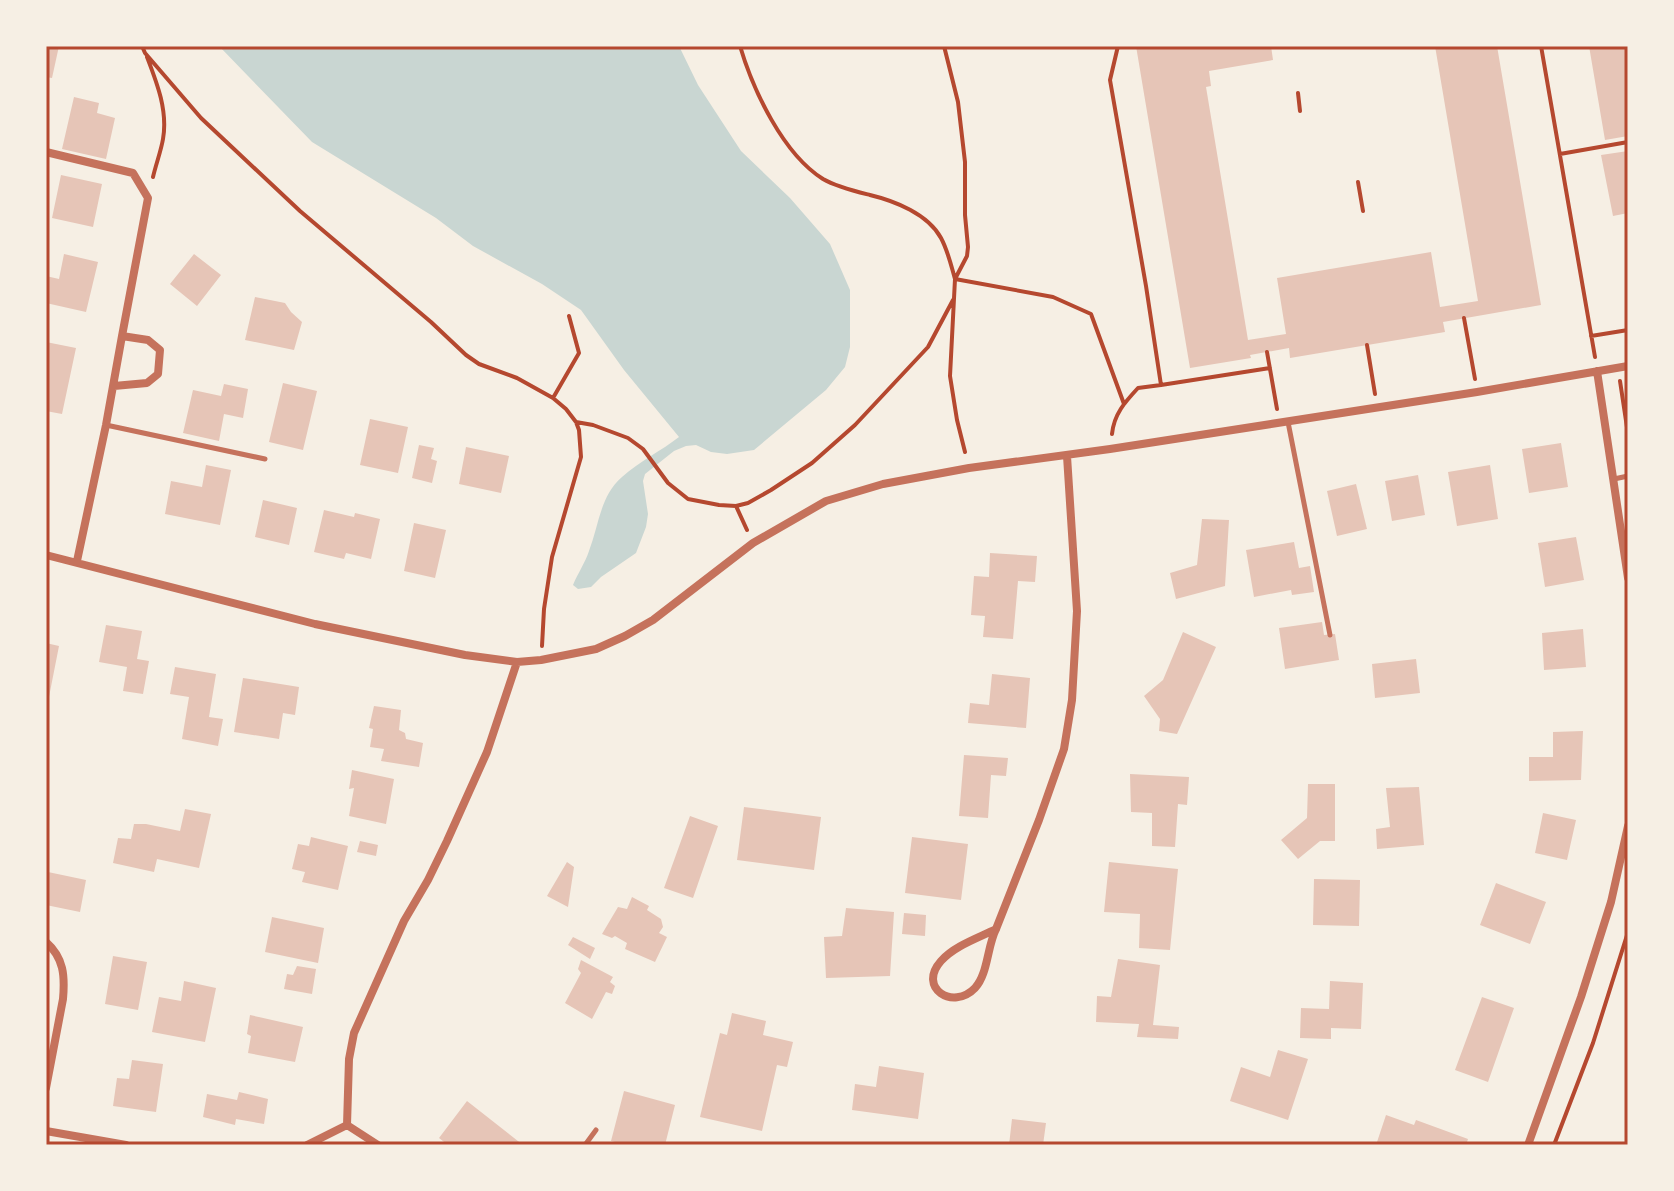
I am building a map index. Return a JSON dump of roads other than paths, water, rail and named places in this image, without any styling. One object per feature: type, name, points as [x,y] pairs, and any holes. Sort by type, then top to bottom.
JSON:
[{"type":"street","points":[[46,152],[133,173],[148,198],[114,386],[77,561]]},
{"type":"street","points":[[114,386],[147,383],[158,374],[160,350],[148,340],[122,336]]},
{"type":"street","points":[[46,555],[315,624],[465,655],[517,662],[541,660],[596,649],[625,636],[653,620],[753,543],[826,501],[883,484],[1623,367]]},
{"type":"street","points":[[1597,371],[1628,578]]},
{"type":"street","points":[[996,929],[942,959],[932,980],[941,995],[962,996],[975,988],[1064,749],[1072,700],[1077,611],[1067,456]]},
{"type":"street","points":[[347,1125],[349,1059],[354,1033],[399,932],[441,854],[487,752],[517,662]]},
{"type":"street","points":[[1528,1145],[1611,902],[1628,826]]},
{"type":"street","points":[[46,942],[62,962],[64,985],[46,1088]]},
{"type":"street","points":[[307,1145],[347,1125]]},
{"type":"street","points":[[347,1125],[378,1145]]},
{"type":"street","points":[[46,1131],[126,1145]]},
{"type":"lane","points":[[1283,422],[1330,635]]},
{"type":"lane","points":[[106,425],[265,459]]},
{"type":"lane","points":[[1613,479],[1628,476]]},
{"type":"lane","points":[[585,1145],[596,1130]]}]
